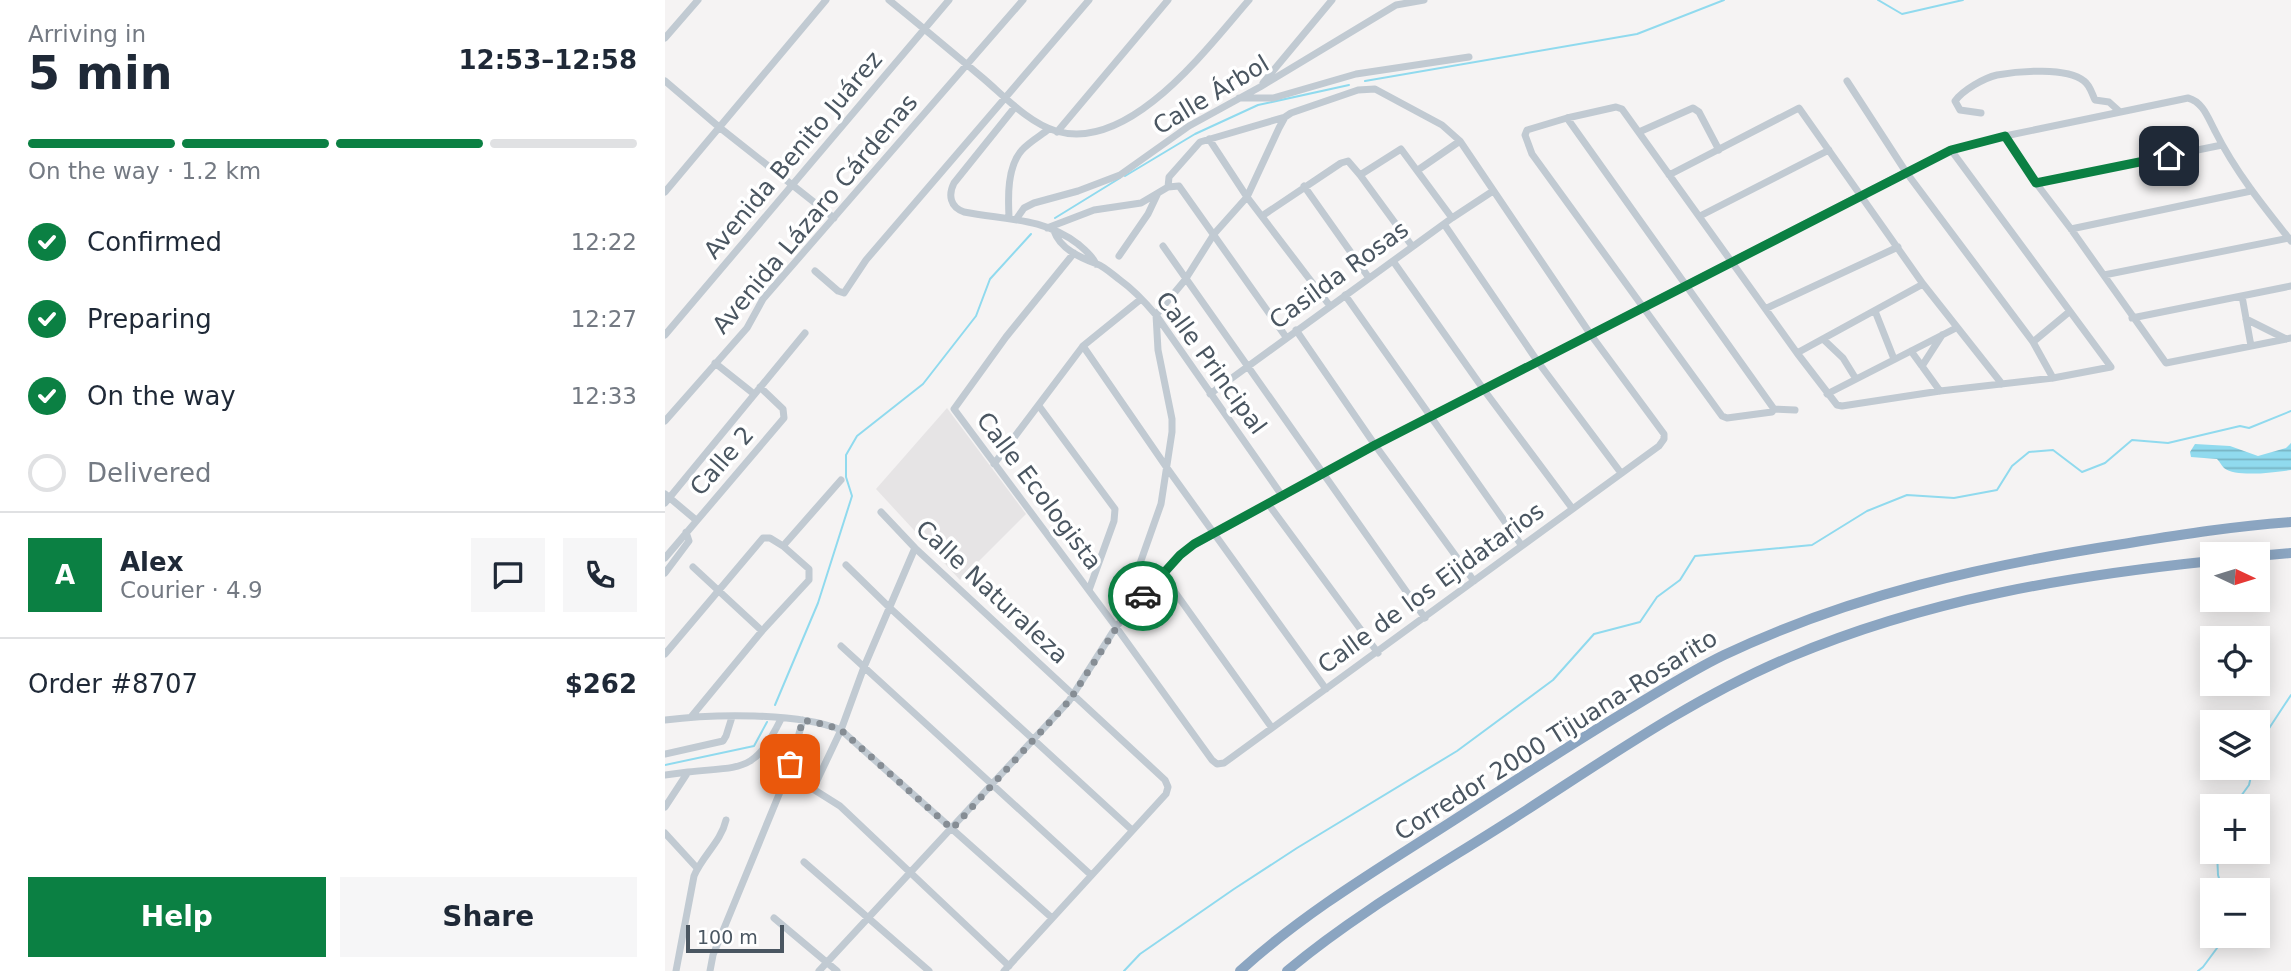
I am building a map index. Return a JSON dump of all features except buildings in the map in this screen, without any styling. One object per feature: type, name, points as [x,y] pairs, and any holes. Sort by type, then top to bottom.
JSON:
[{"type":"highway","name":"Corredor 2000 Tijuana-Rosarito","points":[[1240,971],[1328,901],[1590,734],[1686,675],[1776,632],[1844,607],[1964,572],[2111,546],[2244,526],[2291,522]]},
{"type":"highway","points":[[2270,555],[2291,553]]},
{"type":"highway","name":"Corredor 2000 Tijuana-Rosarito","points":[[1287,971],[1349,924],[1646,733],[1732,684],[1789,657],[1878,624],[1966,599],[2027,587],[2200,563]]},
{"type":"street","points":[[665,38],[698,0]]},
{"type":"street","points":[[665,192],[826,0]]},
{"type":"street","points":[[889,0],[1016,107],[1049,129],[1075,134],[1104,130],[1174,86],[1249,0]]},
{"type":"street","name":"Avenida Benito Juárez","points":[[665,335],[949,0]]},
{"type":"street","name":"Avenida Lázaro Cárdenas","points":[[665,421],[751,321],[763,299],[1023,0]]},
{"type":"street","points":[[815,271],[843,293],[866,260],[1089,0]]},
{"type":"street","points":[[1057,132],[1168,0]]},
{"type":"street","points":[[1260,87],[1332,0]]},
{"type":"street","name":"Calle Árbol","points":[[1013,218],[1034,203],[1078,191],[1119,175],[1189,126],[1260,87],[1396,5],[1424,0]]},
{"type":"street","points":[[1239,98],[1273,98],[1356,74],[1469,57]]},
{"type":"street","points":[[1981,113],[1960,110],[1955,101],[1985,79],[1997,75],[2031,72],[2073,75],[2088,84],[2095,100],[2109,102],[2119,111]]},
{"type":"street","points":[[1356,74],[1358,90]]},
{"type":"street","points":[[665,81],[834,218]]},
{"type":"street","points":[[1847,81],[1906,172],[2033,342],[2053,378]]},
{"type":"street","points":[[1172,186],[1169,177],[1200,142],[1285,117],[1358,90],[1375,89],[1449,129],[1460,141],[1591,335]]},
{"type":"street","points":[[819,971],[1073,695],[1119,624],[1162,574],[1187,549],[1214,532],[1269,505],[1375,445],[1951,150],[2119,111],[2194,99],[2200,104],[2251,191],[2290,239],[2104,275]]},
{"type":"street","name":"Calle Principal","points":[[1016,107],[958,176],[950,190],[950,197],[957,209],[974,214],[1013,218],[1062,233],[1091,255],[1096,264]]},
{"type":"street","points":[[1795,410],[1774,409],[1772,412],[1724,417],[1532,154],[1525,132],[1530,128],[1567,118],[1619,107],[1622,109],[1827,394],[1842,406],[2053,378],[2112,367],[1951,150]]},
{"type":"street","points":[[1639,132],[1693,108],[1699,112],[1719,150]]},
{"type":"street","points":[[1669,175],[1797,108],[1800,109],[1923,284],[2002,384]]},
{"type":"street","points":[[1119,624],[1161,503],[1167,468],[1172,425],[1158,350],[1156,315],[1185,280],[1214,234],[1247,197],[1285,117]]},
{"type":"street","points":[[1567,118],[1774,409]]},
{"type":"street","points":[[1013,218],[1009,187],[1017,158],[1027,146],[1049,129]]},
{"type":"street","points":[[2005,136],[2166,363],[2289,339]]},
{"type":"street","points":[[1209,139],[1247,197],[1330,306]]},
{"type":"street","points":[[1418,170],[1460,141]]},
{"type":"street","points":[[2036,183],[2222,145]]},
{"type":"street","points":[[1360,175],[1400,149],[1452,218]]},
{"type":"street","points":[[1700,216],[1829,150]]},
{"type":"street","points":[[1262,216],[1345,161],[1351,163],[1412,246]]},
{"type":"street","points":[[1050,230],[1094,210],[1141,204],[1172,186],[1181,188],[1286,337]]},
{"type":"street","points":[[1304,187],[1369,278]]},
{"type":"street","name":"Casilda Rosas","points":[[1210,394],[1412,246],[1493,191]]},
{"type":"street","points":[[2071,229],[2251,191]]},
{"type":"street","points":[[1119,256],[1149,214],[1157,195]]},
{"type":"street","points":[[1444,224],[1538,362],[1621,473]]},
{"type":"street","name":"Calle Principal","points":[[1050,230],[1059,241],[1087,262],[1096,264],[1125,284],[1156,315],[1283,497]]},
{"type":"street","points":[[1163,246],[1425,618]]},
{"type":"street","points":[[1767,308],[1898,247]]},
{"type":"street","name":"Calle Ecologista","points":[[1075,253],[1006,337],[954,409],[1089,590],[1119,624],[1217,764]]},
{"type":"street","points":[[1393,261],[1572,509]]},
{"type":"street","points":[[1797,353],[1923,284]]},
{"type":"street","points":[[2132,318],[2291,286]]},
{"type":"street","points":[[1345,295],[1522,546]]},
{"type":"street","points":[[2242,296],[2251,346]]},
{"type":"street","points":[[994,464],[1083,346],[1142,299]]},
{"type":"street","points":[[1875,311],[1894,359]]},
{"type":"street","points":[[2033,342],[2069,312]]},
{"type":"street","points":[[2246,319],[2289,339]]},
{"type":"street","points":[[1827,394],[1956,328]]},
{"type":"street","points":[[1296,330],[1474,582]]},
{"type":"street","points":[[696,520],[667,498],[805,333]]},
{"type":"street","name":"Calle de los Ejidatarios","points":[[1217,764],[1224,763],[1377,653],[1659,446],[1664,439],[1662,430],[1591,335]]},
{"type":"street","points":[[1922,366],[1943,335]]},
{"type":"street","points":[[1823,339],[1843,358],[1857,379]]},
{"type":"street","points":[[1083,346],[1326,689]]},
{"type":"street","points":[[1911,351],[1940,391]]},
{"type":"street","points":[[715,363],[754,394]]},
{"type":"street","name":"Calle 2","points":[[665,558],[781,422],[785,414],[783,409],[760,387]]},
{"type":"street","points":[[1039,406],[1115,509],[1114,521],[1089,590]]},
{"type":"street","points":[[783,546],[841,480]]},
{"type":"street","points":[[1269,505],[1377,653]]},
{"type":"street","name":"Calle Naturaleza","points":[[881,512],[915,548],[1165,780],[1167,794],[1132,831]]},
{"type":"street","points":[[665,573],[687,545],[689,541],[686,532]]},
{"type":"street","points":[[665,654],[763,538],[770,538],[783,546],[809,569],[809,580],[762,631],[691,717]]},
{"type":"street","points":[[846,565],[890,608],[1132,831],[1006,968],[840,806],[813,789],[841,730],[864,667],[890,608],[915,548]]},
{"type":"street","points":[[693,567],[762,631]]},
{"type":"street","points":[[1162,574],[1272,728]]},
{"type":"street","points":[[841,646],[1091,875]]},
{"type":"street","points":[[665,720],[758,716],[803,720],[841,730],[1052,918]]},
{"type":"street","points":[[665,754],[723,741],[732,717]]},
{"type":"street","points":[[665,775],[746,766],[769,743],[781,719]]},
{"type":"street","points":[[709,971],[713,955],[787,775],[803,720]]},
{"type":"street","points":[[665,807],[688,772]]},
{"type":"street","points":[[676,971],[697,867],[721,836],[726,820]]},
{"type":"street","points":[[665,833],[697,867]]},
{"type":"street","points":[[804,862],[929,971]]},
{"type":"street","points":[[773,918],[837,971]]},
{"type":"shaded area","points":[[947,408],[1026,514],[960,580],[876,489]]},
{"type":"water","points":[[2291,443],[2291,470],[2266,473],[2230,471],[2217,459],[2191,457],[2190,452],[2195,444],[2230,446],[2258,456],[2286,448]]},
{"type":"waterway","points":[[1365,81],[1637,34],[1724,0]]},
{"type":"waterway","points":[[1878,0],[1902,14],[1963,0]]},
{"type":"waterway","points":[[1125,176],[1195,134],[1258,105],[1349,85]]},
{"type":"waterway","points":[[1055,218],[1120,178]]},
{"type":"waterway","points":[[775,705],[818,603],[852,496],[846,477],[846,455],[857,436],[923,384],[976,316],[990,279],[1031,234]]},
{"type":"waterway","points":[[1124,971],[1140,954],[1234,889],[1457,751],[1553,680],[1594,634],[1640,622],[1657,597],[1680,580],[1695,556],[1812,545],[1867,511],[1907,495],[1954,498],[1997,490],[2012,466],[2029,452],[2053,450],[2082,472],[2105,463],[2132,440],[2168,443],[2240,426],[2249,428],[2291,411]]},
{"type":"waterway","points":[[2270,727],[2291,695]]},
{"type":"waterway","points":[[665,765],[754,746],[767,722]]},
{"type":"waterway","points":[[2242,794],[2250,780]]},
{"type":"waterway","points":[[2218,864],[2219,878]]},
{"type":"waterway","points":[[2198,971],[2217,948]]},
{"type":"way so far","points":[[790,764],[803,720],[841,730],[952,829],[1069,701],[1117,627],[1143,596]]},
{"type":"route","points":[[1143,596],[1180,555],[1214,532],[1375,445],[1951,150],[2005,136],[2036,183],[2169,156]]}]
